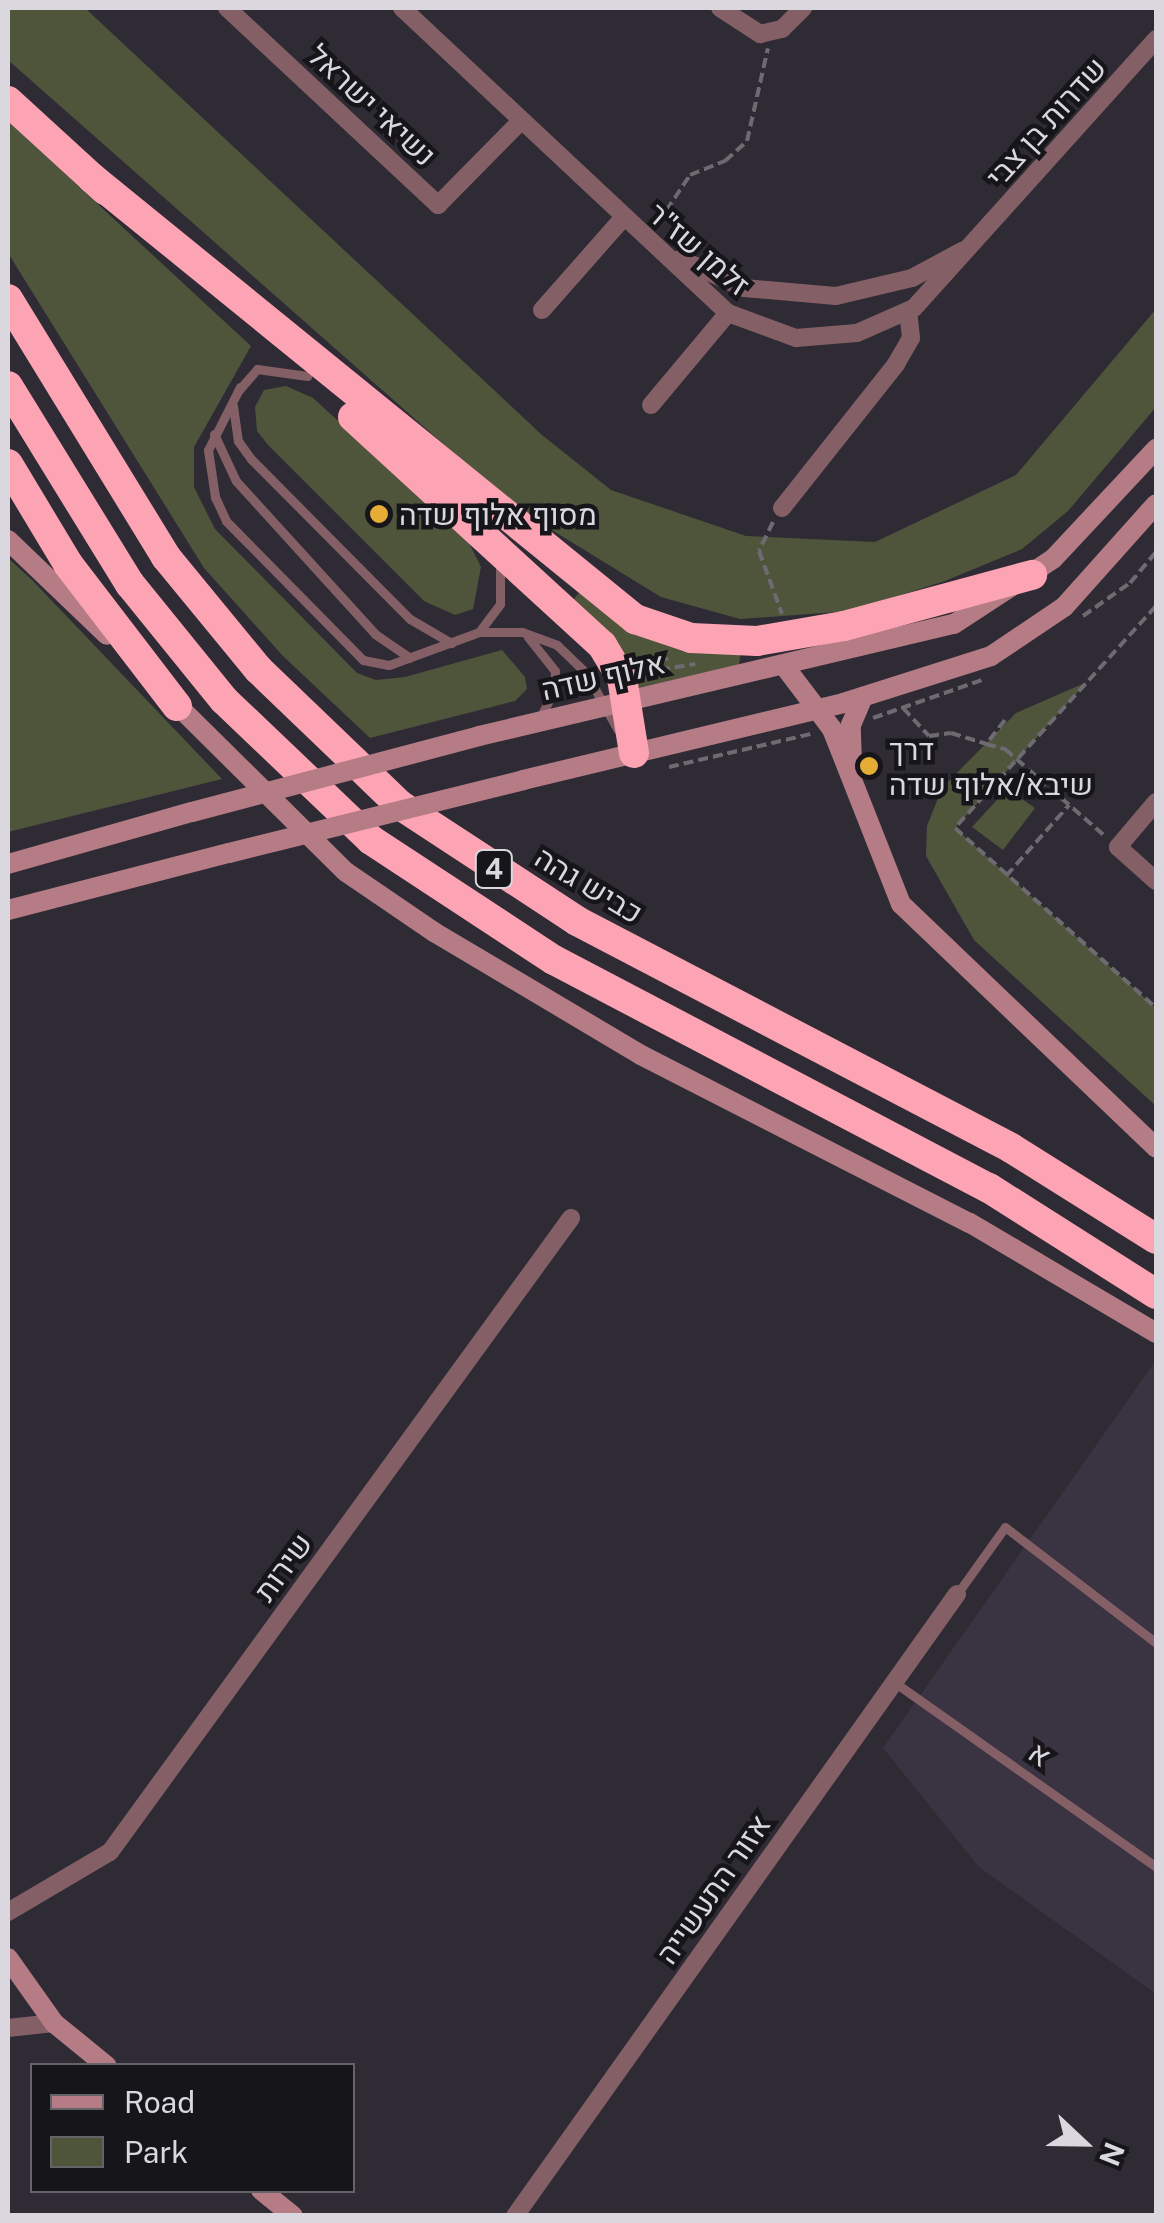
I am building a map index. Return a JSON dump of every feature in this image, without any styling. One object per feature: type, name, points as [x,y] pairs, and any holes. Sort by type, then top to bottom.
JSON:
[{"type":"highway","points":[[8,101],[592,634],[634,752]]},
{"type":"highway","points":[[92,178],[593,589],[635,618],[696,639],[757,642],[807,633],[1032,575]]},
{"type":"highway","name":"כביש גהה","points":[[8,298],[166,557],[258,669],[400,805],[577,921],[1011,1148],[1156,1238]]},
{"type":"highway","name":"4","points":[[8,386],[130,584],[181,648],[224,700],[371,840],[568,968],[989,1188],[1156,1294]]},
{"type":"highway","points":[[8,464],[68,564],[177,706]]},
{"type":"main road","name":"אלוף שדה","points":[[8,864],[532,724],[616,694],[785,667],[954,624],[1032,575],[1156,449]]},
{"type":"main road","points":[[8,910],[820,708],[942,674],[1020,639],[1064,606],[1156,504]]},
{"type":"main road","points":[[8,540],[346,872],[434,932],[642,1055],[970,1223],[1156,1333]]},
{"type":"main road","points":[[785,667],[820,708],[854,780],[900,904],[1156,1148]]},
{"type":"main road","points":[[854,780],[851,725],[863,697]]},
{"type":"main road","points":[[8,850],[90,840]]},
{"type":"main road","points":[[8,1958],[54,2023],[103,2063]]},
{"type":"street","name":"נשיאי ישראל","points":[[227,8],[438,205],[519,123]]},
{"type":"street","name":"זלמן שז\"ר","points":[[402,8],[519,123],[728,313],[796,338],[857,333],[908,311],[938,288],[976,242]]},
{"type":"street","points":[[720,8],[747,30],[771,34],[803,8]]},
{"type":"street","name":"שדרות בן צבי","points":[[976,242],[1156,38]]},
{"type":"street","name":"זלמן שז\"ר","points":[[623,218],[713,279],[796,296],[874,290],[912,278],[976,242]]},
{"type":"street","points":[[542,310],[623,218]]},
{"type":"street","points":[[782,508],[896,364],[911,338],[908,311]]},
{"type":"street","points":[[651,406],[728,313]]},
{"type":"street","points":[[1156,802],[1118,847],[1156,881]]},
{"type":"street","name":"שירות","points":[[8,1912],[110,1852],[571,1218]]},
{"type":"street","name":"אזור התעשייה","points":[[515,2216],[956,1594]]},
{"type":"street","points":[[8,2028],[54,2023]]},
{"type":"lane","points":[[308,376],[257,370],[240,387],[214,434],[205,468],[226,520],[346,648],[378,664],[410,658],[480,632],[522,632],[572,657],[616,694]]},
{"type":"lane","points":[[240,387],[232,420],[251,459],[410,619],[451,643]]},
{"type":"lane","points":[[214,434],[236,482],[375,634],[410,658]]},
{"type":"lane","points":[[480,632],[500,604],[502,577],[493,544]]},
{"type":"lane","points":[[522,632],[555,671],[551,700],[532,724]]},
{"type":"lane","points":[[956,1594],[1005,1527],[1156,1643]]},
{"type":"lane","name":"א","points":[[894,1682],[1156,1867]]},
{"type":"path","points":[[649,238],[690,175],[725,160],[748,141],[771,34]]},
{"type":"path","points":[[782,508],[759,551],[781,614],[800,612]]},
{"type":"path","points":[[1156,606],[955,828],[1156,1008]]},
{"type":"path","points":[[616,694],[696,639]]},
{"type":"path","points":[[902,708],[930,736],[951,733],[1015,758],[1118,847]]},
{"type":"path","points":[[986,744],[1006,720]]},
{"type":"path","points":[[1006,876],[1069,805]]},
{"type":"shaded area","points":[[1156,1360],[1156,1994],[979,1867],[883,1748]]},
{"type":"green space","points":[[8,8],[85,8],[542,435],[611,490],[746,536],[875,542],[1016,475],[1156,309],[1156,407],[1068,511],[1022,549],[945,581],[850,611],[740,619],[661,597],[516,508],[8,60]]},
{"type":"green space","points":[[8,121],[251,346],[194,447],[194,487],[215,529],[357,673],[376,680],[405,677],[502,650],[525,677],[527,689],[515,701],[370,738],[283,656],[204,568],[8,253]]},
{"type":"green space","points":[[286,386],[313,398],[466,537],[481,567],[473,609],[455,615],[424,601],[268,445],[257,431],[255,407],[264,390]]},
{"type":"green space","points":[[8,558],[32,580],[222,779],[8,832]]},
{"type":"green space","points":[[581,590],[741,650],[739,665],[637,688],[571,603]]},
{"type":"green space","points":[[1087,682],[955,828],[1156,1008],[1156,1106],[974,940],[926,856],[927,826],[942,788],[1016,713]]},
{"type":"green space","points":[[1007,789],[1035,808],[1003,850],[972,827]]},
{"type":"place","name":"מסוף אלוף שדה","points":[[379,514]]},
{"type":"place","name":"דרך שיבא/אלוף שדה","points":[[869,766]]}]
